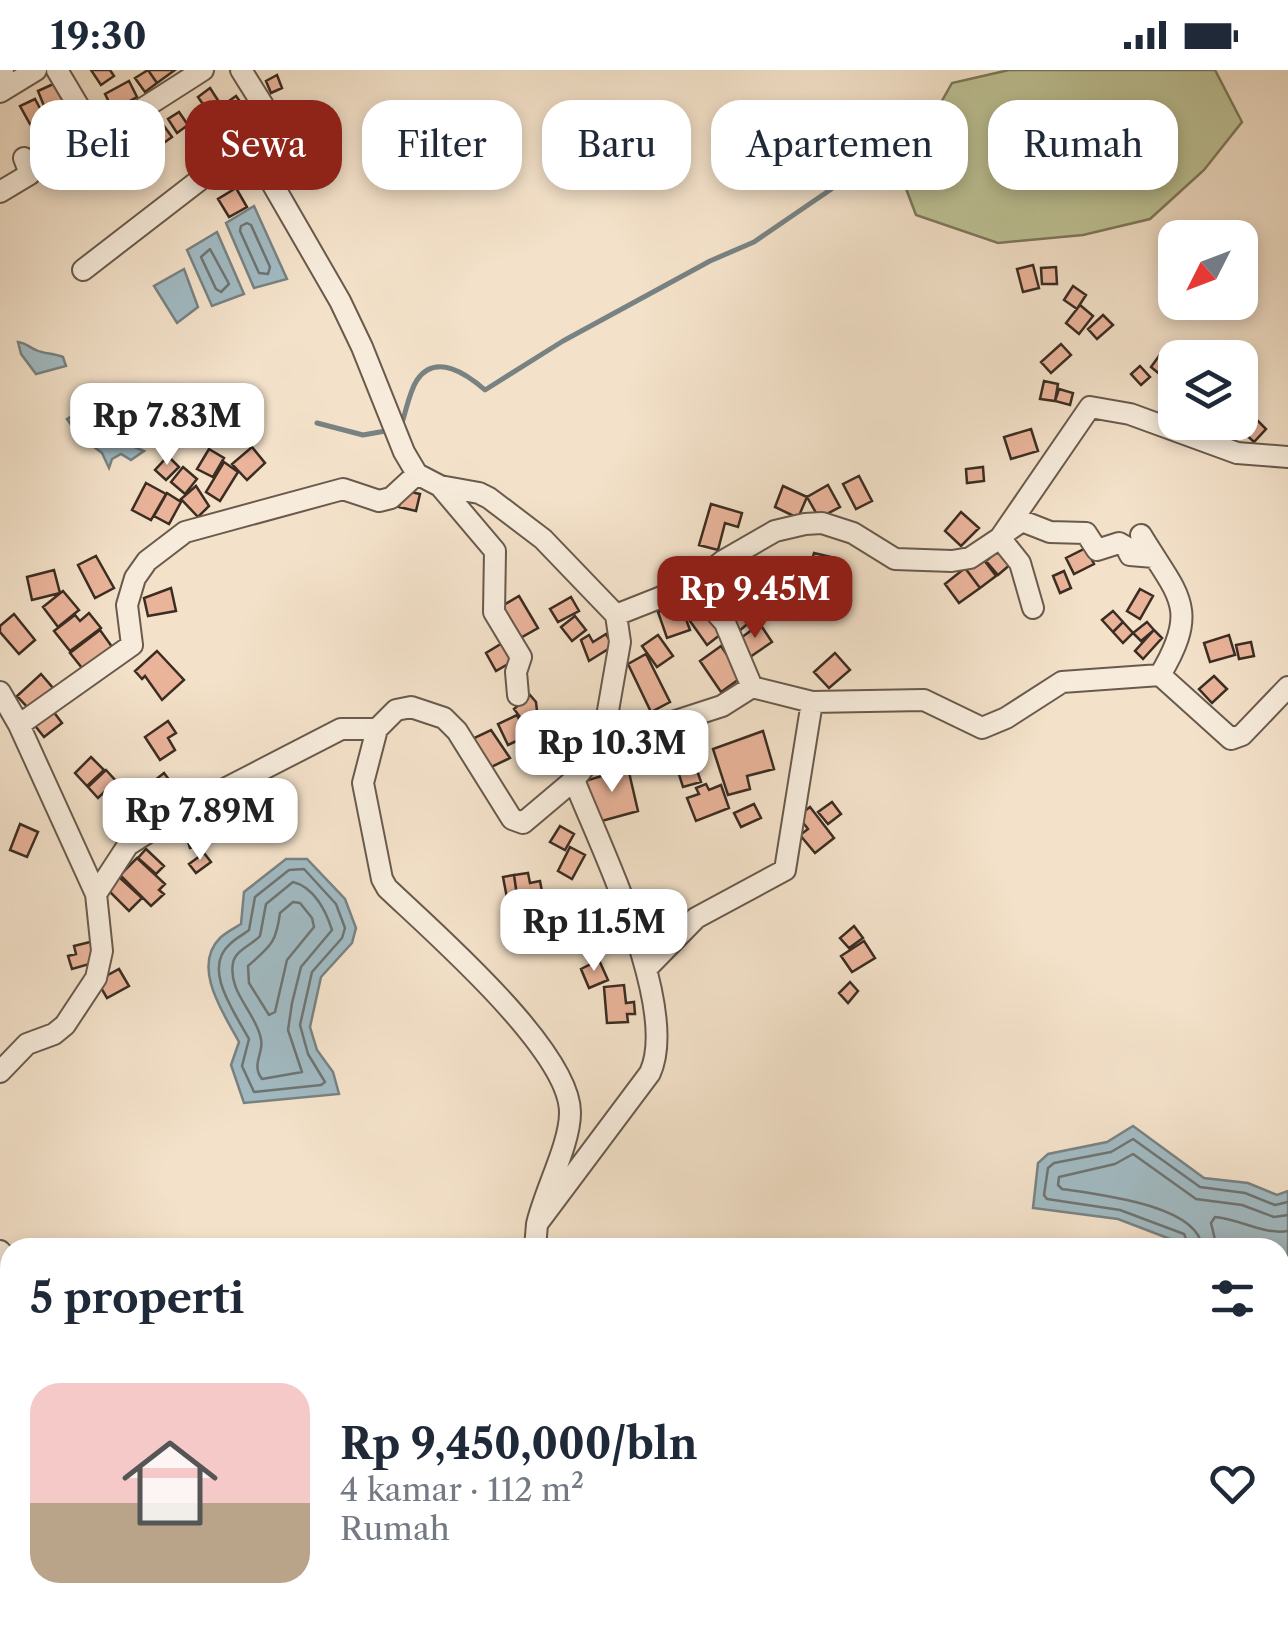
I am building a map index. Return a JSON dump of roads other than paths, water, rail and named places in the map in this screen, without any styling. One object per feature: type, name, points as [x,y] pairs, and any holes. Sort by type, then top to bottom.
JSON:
[{"type":"street","points":[[0,92],[36,70]]},
{"type":"street","points":[[57,70],[96,134],[103,134],[203,70]]},
{"type":"street","points":[[241,70],[260,100]]},
{"type":"street","points":[[0,192],[30,174],[24,158]]},
{"type":"street","points":[[83,270],[185,190]]},
{"type":"street","points":[[276,190],[352,326],[417,474],[440,486],[489,498],[543,538],[616,615],[620,642],[602,745],[574,780],[528,822],[517,823],[457,732],[444,718],[426,710],[402,708],[391,713],[377,729],[363,794],[387,888],[442,938],[502,1002],[544,1053],[568,1098],[569,1127],[547,1185],[535,1238]]},
{"type":"street","points":[[1000,538],[1090,407],[1130,414],[1237,452],[1288,457]]},
{"type":"street","points":[[19,725],[132,645],[127,605],[134,578],[146,561],[184,532],[343,489],[379,501],[391,498],[417,474]]},
{"type":"street","points":[[440,486],[495,551],[494,612],[521,658],[516,672],[518,695]]},
{"type":"street","points":[[616,615],[692,584],[762,538],[805,524],[822,523],[853,533],[895,559],[970,558],[1022,521],[1050,532],[1086,533],[1097,550],[1119,543],[1126,546],[1130,555],[1154,558]]},
{"type":"street","points":[[1141,536],[1180,600],[1180,640],[1160,674]]},
{"type":"street","points":[[1000,538],[1020,563],[1033,608]]},
{"type":"street","points":[[692,584],[729,629],[752,687]]},
{"type":"street","points":[[602,745],[722,706],[752,687],[812,702],[924,700],[982,728],[1006,718],[1062,682],[1160,674],[1232,739],[1242,735],[1288,687]]},
{"type":"street","points":[[0,692],[96,894],[102,950],[96,978],[64,1025],[54,1034],[27,1044],[0,1072]]},
{"type":"street","points":[[647,968],[696,918],[784,870],[812,702]]},
{"type":"street","points":[[96,894],[128,846],[180,812],[340,729],[377,729]]},
{"type":"street","points":[[537,1224],[625,1108],[655,1062],[658,1043],[647,968],[574,780]]},
{"type":"water","points":[[254,206],[287,279],[254,288],[226,223]]},
{"type":"water","points":[[217,232],[244,294],[212,306],[187,250]]},
{"type":"water","points":[[184,269],[198,307],[177,323],[154,286]]},
{"type":"water","points":[[18,342],[63,357],[66,366],[36,374],[21,354]]},
{"type":"water","points":[[116,388],[114,418],[77,433],[67,419]]},
{"type":"water","points":[[133,396],[159,405],[150,445],[120,424]]},
{"type":"water","points":[[111,430],[122,442],[144,451],[131,460],[121,454],[112,459],[109,468],[102,453],[85,440]]},
{"type":"water","points":[[286,859],[307,859],[345,899],[356,928],[352,943],[321,977],[310,1027],[317,1050],[333,1072],[339,1094],[244,1103],[231,1065],[239,1042],[213,990],[209,963],[220,938],[241,924],[244,892]]},
{"type":"water","points":[[1133,1126],[1204,1178],[1248,1183],[1277,1195],[1288,1191],[1288,1238],[1168,1238],[1118,1219],[1033,1208],[1038,1163],[1048,1154],[1107,1142]]},
{"type":"waterway","points":[[401,426],[412,390],[425,372],[433,368],[452,369],[485,390],[563,341],[710,261],[754,242],[830,190]]},
{"type":"waterway","points":[[317,423],[363,435],[391,430]]}]
